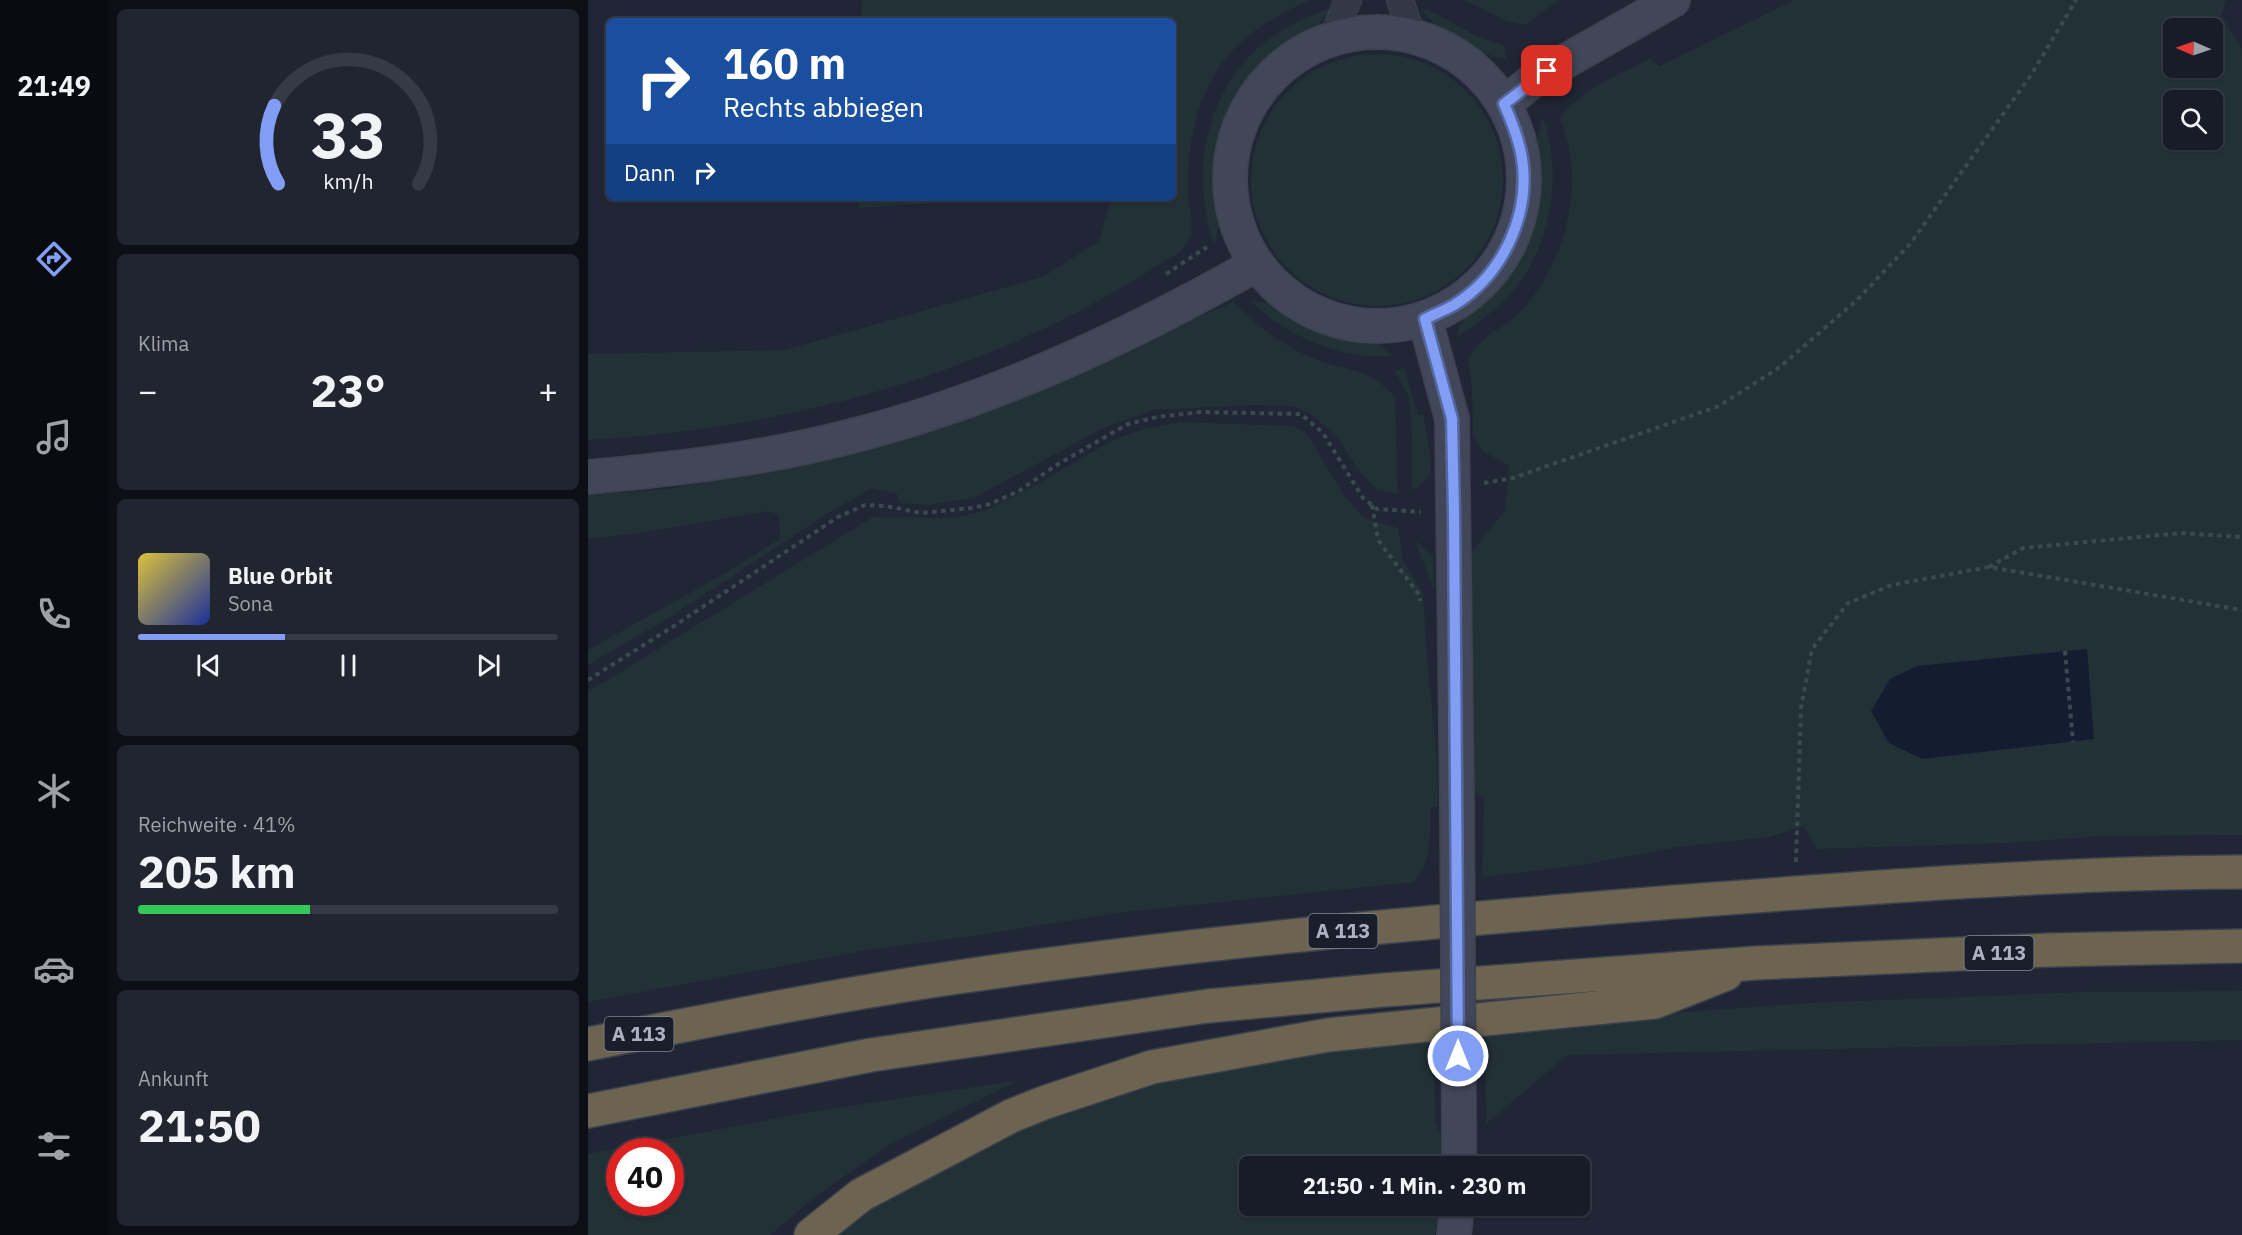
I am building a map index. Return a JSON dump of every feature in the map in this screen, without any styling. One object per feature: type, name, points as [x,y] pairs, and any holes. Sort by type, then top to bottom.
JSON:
[{"type":"highway","name":"A 113","points":[[588,1044],[957,977],[1197,947],[1436,921],[1794,893],[2001,880],[2242,872]]},
{"type":"highway","name":"A 113","points":[[588,1111],[872,1055],[1208,1006],[1383,990],[1756,963],[2049,950],[2242,946]]},
{"type":"highway","points":[[811,1235],[861,1195],[1001,1121],[1046,1102],[1152,1067],[1328,1035],[1656,1002],[1756,963]]},
{"type":"street","points":[[1332,39],[1348,0]]},
{"type":"street","points":[[1400,0],[1412,36]]},
{"type":"street","points":[[1504,104],[1536,78],[1673,0]]},
{"type":"street","points":[[1385,32],[1412,36],[1440,46],[1465,61],[1486,80],[1504,104],[1517,134],[1523,166],[1523,198],[1515,230],[1501,259],[1480,284],[1455,305],[1425,319],[1394,326],[1363,326],[1332,319],[1303,306],[1286,294],[1257,264],[1241,235],[1233,206],[1230,176],[1234,146],[1244,117],[1260,91],[1280,69],[1305,51],[1332,39],[1358,33],[1385,32]]},
{"type":"street","points":[[588,477],[724,462],[795,449],[912,419],[1068,360],[1152,322],[1257,264]]},
{"type":"street","points":[[1425,319],[1452,419],[1459,1156]]},
{"type":"street","points":[[1454,1235],[1456,1216]]},
{"type":"path","points":[[588,680],[838,517],[865,505],[886,506],[921,513],[990,504],[1019,491],[1055,466],[1128,424],[1157,417],[1200,412],[1301,414],[1323,433],[1363,498],[1381,510],[1454,501],[1719,406],[1780,367],[1857,300],[1910,244],[2031,75],[2076,0]]},
{"type":"path","points":[[1165,275],[1207,247]]},
{"type":"path","points":[[1372,505],[1378,540],[1420,596],[1420,608]]},
{"type":"path","points":[[1794,893],[1801,708],[1812,649],[1848,603],[1892,585],[1989,567],[2023,548],[2181,533],[2242,537]]},
{"type":"path","points":[[1989,567],[2242,610]]},
{"type":"path","points":[[2065,651],[2073,742]]},
{"type":"shaded area","points":[[862,0],[1310,0],[1285,12],[1249,35],[1229,55],[1211,80],[1204,95],[1191,143],[1188,176],[1192,222],[1190,236],[1180,251],[1134,280],[1053,324],[990,352],[926,376],[860,396],[793,413],[725,425],[657,435],[588,440],[588,354],[785,350],[1045,276],[1099,241],[1110,201],[1176,201],[1176,18],[861,18]]},
{"type":"shaded area","points":[[1464,0],[1559,0],[1525,25],[1507,21]]},
{"type":"shaded area","points":[[1794,0],[2226,0],[2221,15],[2223,18],[2163,18],[2163,78],[2223,78],[2223,18],[2242,49],[2242,835],[2103,836],[2007,843],[1816,849],[1804,826],[1770,837],[1678,847],[1576,866],[1482,877],[1484,797],[1476,795],[1474,787],[1471,558],[1473,550],[1505,511],[1509,466],[1483,451],[1473,436],[1472,386],[1468,360],[1482,341],[1515,317],[1533,297],[1559,250],[1567,224],[1572,170],[1568,143],[1560,118],[1590,90],[1650,59],[1660,66]]},
{"type":"shaded area","points":[[1330,8],[1315,27],[1274,55],[1251,79],[1230,113],[1220,150],[1216,180],[1219,224],[1214,245],[1203,191],[1203,163],[1207,136],[1215,110],[1228,85],[1244,63],[1264,43],[1279,32]]},
{"type":"shaded area","points":[[1421,9],[1429,10],[1475,35],[1504,46],[1506,59],[1459,42],[1438,27]]},
{"type":"shaded area","points":[[1377,54],[1401,57],[1425,64],[1447,76],[1466,91],[1481,110],[1493,132],[1500,156],[1503,180],[1500,204],[1493,228],[1481,250],[1466,269],[1447,284],[1425,296],[1401,303],[1377,306],[1353,303],[1329,296],[1307,284],[1288,269],[1273,250],[1261,228],[1254,204],[1251,180],[1254,156],[1261,132],[1273,110],[1288,91],[1307,76],[1329,64],[1353,57]]},
{"type":"shaded area","points":[[1543,118],[1549,139],[1553,184],[1546,228],[1538,249],[1528,269],[1503,302],[1456,338],[1459,326],[1474,308],[1504,282],[1526,245],[1536,213],[1538,171],[1535,146]]},
{"type":"shaded area","points":[[860,201],[965,201],[859,208]]},
{"type":"shaded area","points":[[1251,301],[1269,303],[1323,332],[1377,343],[1393,356],[1374,357],[1316,344],[1281,325]]},
{"type":"shaded area","points":[[1233,302],[1260,327],[1280,341],[1324,362],[1367,375],[1386,388],[1395,398],[1398,494],[1377,490],[1357,468],[1338,438],[1312,415],[1293,406],[1253,405],[1153,410],[1103,428],[974,498],[927,505],[900,503],[897,494],[872,488],[825,515],[675,614],[588,665],[588,650],[722,575],[780,539],[779,515],[768,511],[639,533],[588,539],[588,495],[668,489],[816,462],[894,442],[958,422]]},
{"type":"shaded area","points":[[1404,368],[1418,415],[1423,414],[1431,459],[1430,475],[1416,489],[1412,489],[1409,397],[1395,371]]},
{"type":"shaded area","points":[[1180,422],[1293,426],[1307,434],[1345,497],[1364,518],[1398,528],[1403,560],[1423,593],[1437,758],[1438,806],[1430,807],[1430,837],[1425,866],[1414,882],[1117,913],[868,950],[588,1002],[588,692],[873,517],[953,518],[984,511],[1028,489],[1115,439],[1145,429]]},
{"type":"shaded area","points":[[1415,540],[1433,557],[1434,590]]},
{"type":"shaded area","points":[[2242,991],[2242,1040],[1567,1055],[1486,1124],[1485,1027],[1808,1003],[2083,992]]},
{"type":"shaded area","points":[[1434,1037],[1435,1120],[1442,1139],[1441,1156],[1239,1156],[1239,1216],[1438,1216],[1435,1235],[831,1235],[889,1193],[1052,1111],[1219,1065]]},
{"type":"shaded area","points":[[1019,1080],[892,1143],[815,1197],[770,1235],[588,1235],[588,1154],[606,1151],[606,1216],[684,1216],[684,1138],[673,1138],[810,1112]]},
{"type":"water","points":[[2087,649],[2094,739],[1922,759],[1889,743],[1871,711],[1890,679],[1917,666]]},
{"type":"route","points":[[1458,1056],[1452,419],[1425,319],[1455,305],[1480,284],[1501,259],[1515,230],[1523,198],[1523,166],[1517,134],[1504,104],[1547,71]]}]
